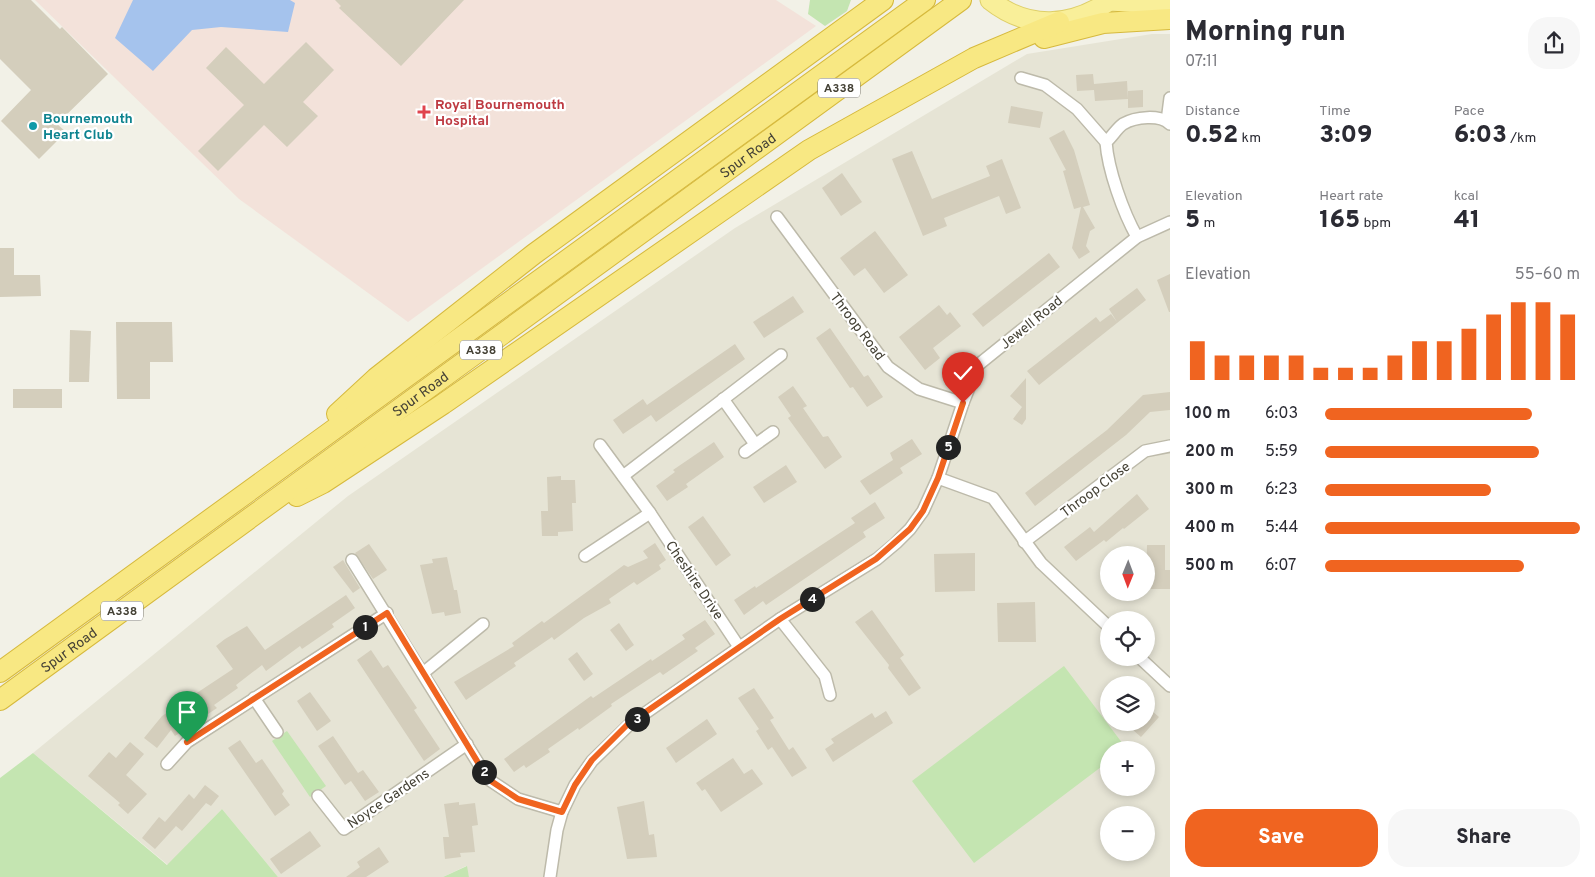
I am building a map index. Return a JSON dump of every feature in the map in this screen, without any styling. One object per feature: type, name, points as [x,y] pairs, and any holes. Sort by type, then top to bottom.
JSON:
[{"type":"highway","points":[[855,21],[873,0]]},
{"type":"highway","points":[[291,460],[376,378],[454,315],[883,0]]},
{"type":"highway","name":"Spur Road","points":[[0,672],[925,0]]},
{"type":"highway","name":"Spur Road","points":[[0,700],[961,0]]},
{"type":"highway","points":[[988,53],[1104,23],[1170,19]]},
{"type":"highway","points":[[244,523],[323,483],[566,321],[810,150],[890,104],[988,53],[1059,22]]},
{"type":"main road","points":[[990,0],[1012,14],[1035,21],[1059,22],[1087,15],[1111,0],[1170,6]]},
{"type":"street","points":[[1020,78],[1045,85],[1077,109],[1106,142],[1107,156],[1130,225],[1137,237]]},
{"type":"street","points":[[1106,142],[1124,124],[1145,117],[1169,123],[1170,98]]},
{"type":"street","name":"Throop Road","points":[[777,218],[888,366],[919,389],[963,403]]},
{"type":"street","name":"Jewell Road","points":[[550,877],[562,812],[575,785],[592,760],[627,725],[780,619],[876,559],[896,543],[910,529],[923,511],[938,478],[978,365],[1137,237],[1170,222]]},
{"type":"street","points":[[623,476],[781,355]]},
{"type":"street","points":[[724,399],[755,444]]},
{"type":"street","points":[[745,452],[773,432]]},
{"type":"street","name":"Cheshire Drive","points":[[600,445],[650,513],[740,647]]},
{"type":"street","name":"Throop Close","points":[[1024,542],[1145,451],[1170,446]]},
{"type":"street","points":[[938,478],[993,498],[1041,563],[1100,619]]},
{"type":"street","points":[[585,556],[650,513]]},
{"type":"street","points":[[352,560],[387,613],[488,779],[518,799],[562,812]]},
{"type":"street","points":[[167,764],[187,742],[387,613]]},
{"type":"street","points":[[780,619],[825,676],[830,695]]},
{"type":"street","points":[[423,673],[483,624]]},
{"type":"street","points":[[1149,666],[1170,686]]},
{"type":"street","points":[[254,698],[277,732]]},
{"type":"street","name":"Noyce Gardens","points":[[318,796],[344,829],[467,744]]},
{"type":"shaded area","name":"Royal Bournemouth Hospital","points":[[35,0],[776,0],[816,26],[408,322],[239,199]]},
{"type":"shaded area","points":[[1152,34],[1170,34],[1170,877],[469,877],[466,866],[443,877],[278,877],[222,809],[168,865],[33,753],[348,496],[735,228],[1027,54]]},
{"type":"green space","points":[[810,0],[851,0],[847,11],[825,26],[808,14]]},
{"type":"green space","points":[[1064,666],[1100,714],[1100,731],[1113,731],[1121,741],[1100,741],[1100,768],[974,863],[912,781]]},
{"type":"green space","points":[[287,731],[326,786],[310,797],[272,741]]},
{"type":"green space","points":[[33,753],[167,865],[222,809],[278,877],[0,877],[0,778]]},
{"type":"green space","points":[[467,866],[469,877],[443,877]]},
{"type":"water","points":[[133,0],[290,0],[295,3],[288,32],[221,27],[192,30],[153,71],[115,38]]},
{"type":"building","points":[[0,0],[31,0],[60,29],[62,27],[108,74],[57,124],[66,132],[39,159],[1,121],[31,90],[0,59]]},
{"type":"building","points":[[335,0],[464,0],[401,66],[339,8],[341,6]]},
{"type":"building","points":[[306,42],[334,70],[303,102],[318,116],[287,147],[264,125],[218,171],[198,151],[244,105],[206,68],[226,47],[264,84]]},
{"type":"building","points":[[1093,74],[1094,84],[1127,81],[1128,99],[1095,101],[1094,90],[1077,91],[1076,75]]},
{"type":"building","points":[[1143,90],[1143,107],[1128,108],[1128,91]]},
{"type":"building","points":[[1011,106],[1043,112],[1040,128],[1008,123]]},
{"type":"building","points":[[1064,130],[1074,150],[1090,205],[1083,207],[1095,228],[1090,231],[1086,246],[1090,252],[1079,259],[1072,248],[1081,207],[1074,209],[1063,171],[1066,170],[1049,138]]},
{"type":"building","points":[[912,151],[932,199],[990,176],[986,166],[1002,159],[1021,208],[1006,214],[999,196],[944,218],[947,226],[923,236],[892,159]]},
{"type":"building","points":[[842,173],[862,202],[841,216],[822,188]]},
{"type":"building","points":[[875,231],[908,275],[884,293],[865,268],[854,276],[840,258]]},
{"type":"building","points":[[0,248],[14,248],[14,275],[40,275],[41,296],[0,297]]},
{"type":"building","points":[[1049,253],[1060,267],[983,327],[972,314]]},
{"type":"building","points":[[1170,274],[1170,312],[1169,312],[1157,280]]},
{"type":"building","points":[[1137,288],[1146,300],[1039,385],[1027,371],[1096,317],[1100,322],[1111,314],[1117,322],[1109,309]]},
{"type":"building","points":[[793,296],[804,312],[764,338],[753,322]]},
{"type":"building","points":[[939,305],[947,315],[950,312],[961,326],[933,348],[940,358],[925,370],[899,337]]},
{"type":"building","points":[[116,322],[172,322],[173,362],[150,362],[150,399],[117,399]]},
{"type":"building","points":[[830,328],[864,377],[868,375],[883,397],[867,407],[853,387],[850,388],[816,338]]},
{"type":"building","points":[[70,330],[91,331],[89,382],[69,382]]},
{"type":"building","points":[[735,344],[745,359],[656,422],[651,415],[623,434],[613,420],[643,399],[647,405]]},
{"type":"building","points":[[1026,378],[1026,419],[1022,425],[1013,419],[1022,407],[1010,396]]},
{"type":"building","points":[[793,386],[807,406],[803,408],[823,437],[828,436],[842,457],[825,469],[788,418],[791,416],[778,397]]},
{"type":"building","points":[[13,389],[62,389],[62,408],[13,408]]},
{"type":"building","points":[[1170,392],[1170,410],[1150,412],[1126,435],[1035,506],[1025,493],[1107,430],[1143,395]]},
{"type":"building","points":[[912,439],[922,454],[900,468],[903,473],[870,495],[860,481],[893,460],[890,453]]},
{"type":"building","points":[[714,442],[724,457],[686,484],[688,487],[667,501],[656,486],[675,472],[673,470]]},
{"type":"building","points":[[786,465],[797,482],[764,503],[753,487]]},
{"type":"building","points":[[561,476],[561,480],[575,480],[576,503],[572,503],[573,531],[558,532],[558,536],[542,536],[541,511],[548,511],[547,477]]},
{"type":"building","points":[[1137,494],[1149,509],[1106,542],[1104,540],[1076,561],[1064,547],[1090,527],[1094,532]]},
{"type":"building","points":[[875,502],[885,518],[863,532],[866,537],[766,605],[763,601],[744,615],[734,600],[755,586],[756,588],[855,523],[851,518]]},
{"type":"building","points":[[703,516],[731,555],[716,566],[688,527]]},
{"type":"building","points":[[655,543],[666,560],[659,565],[661,569],[637,585],[634,582],[609,599],[611,603],[584,618],[554,640],[552,637],[514,663],[516,666],[466,700],[454,682],[514,646],[512,643],[542,621],[544,623],[624,565],[628,567],[648,558],[643,551]]},
{"type":"building","points":[[369,544],[387,570],[373,579],[355,553]]},
{"type":"building","points":[[1165,545],[1165,570],[1170,570],[1170,589],[1155,589],[1155,546],[1147,546]]},
{"type":"building","points":[[975,553],[975,591],[935,592],[934,554]]},
{"type":"building","points":[[447,557],[454,590],[457,590],[461,613],[445,616],[444,612],[432,614],[420,565],[433,563],[432,559]]},
{"type":"building","points":[[343,560],[360,588],[353,593],[333,567]]},
{"type":"building","points":[[346,595],[355,608],[332,624],[334,627],[302,649],[300,646],[266,671],[262,665],[236,685],[238,688],[214,705],[217,708],[175,736],[171,730],[157,748],[144,738],[162,716],[233,669],[216,646],[225,639],[247,626],[265,650]]},
{"type":"building","points":[[1035,602],[1036,642],[998,642],[997,603]]},
{"type":"building","points":[[872,610],[904,655],[900,658],[921,688],[909,696],[888,668],[889,665],[855,622]]},
{"type":"building","points":[[705,620],[715,634],[695,648],[698,651],[663,675],[660,672],[611,704],[612,706],[579,730],[578,728],[548,749],[550,752],[526,768],[524,765],[514,772],[504,759],[591,696],[593,698],[651,659],[652,661],[685,639],[682,635]]},
{"type":"building","points":[[619,623],[634,645],[626,651],[610,630]]},
{"type":"building","points":[[371,650],[383,668],[388,665],[417,708],[414,710],[440,749],[424,761],[357,660]]},
{"type":"building","points":[[577,652],[593,674],[584,681],[568,659]]},
{"type":"building","points":[[754,688],[774,718],[770,720],[789,750],[793,747],[807,768],[792,777],[772,747],[768,750],[756,731],[759,729],[738,698]]},
{"type":"building","points":[[310,692],[331,721],[317,731],[297,701]]},
{"type":"building","points":[[886,711],[893,723],[833,762],[825,749],[834,743],[831,739],[872,713],[875,718]]},
{"type":"building","points":[[1155,714],[1159,717],[1155,721]]},
{"type":"building","points":[[707,719],[717,734],[676,763],[666,748]]},
{"type":"building","points":[[1134,731],[1146,731],[1141,737]]},
{"type":"building","points":[[333,736],[358,773],[363,770],[379,792],[365,801],[351,781],[345,785],[318,746]]},
{"type":"building","points":[[240,740],[256,763],[262,759],[284,791],[282,794],[290,805],[275,816],[228,748]]},
{"type":"building","points":[[130,742],[144,754],[126,775],[147,794],[128,814],[118,805],[120,803],[88,776],[109,752],[116,758]]},
{"type":"building","points":[[733,758],[744,774],[752,769],[763,784],[721,812],[705,789],[702,791],[696,783]]},
{"type":"building","points":[[205,785],[219,796],[211,806],[206,803],[182,831],[176,826],[155,849],[142,838],[159,817],[165,822],[189,794],[194,799]]},
{"type":"building","points":[[644,801],[649,835],[654,834],[657,857],[627,859],[617,807]]},
{"type":"building","points":[[459,802],[459,805],[475,803],[478,825],[472,826],[475,852],[460,853],[461,857],[445,859],[443,837],[449,837],[444,804]]},
{"type":"building","points":[[310,831],[321,846],[281,874],[270,859]]},
{"type":"building","points":[[379,847],[389,862],[366,877],[346,877],[360,867],[357,862]]},
{"type":"place","name":"Royal Bournemouth Hospital","points":[[424,112]]},
{"type":"place","name":"Bournemouth Heart Club","points":[[33,126]]},
{"type":"route","points":[[187,742],[387,613],[488,779],[518,799],[562,812],[575,785],[592,760],[627,725],[780,619],[876,559],[910,529],[923,511],[938,478],[963,403]]}]
